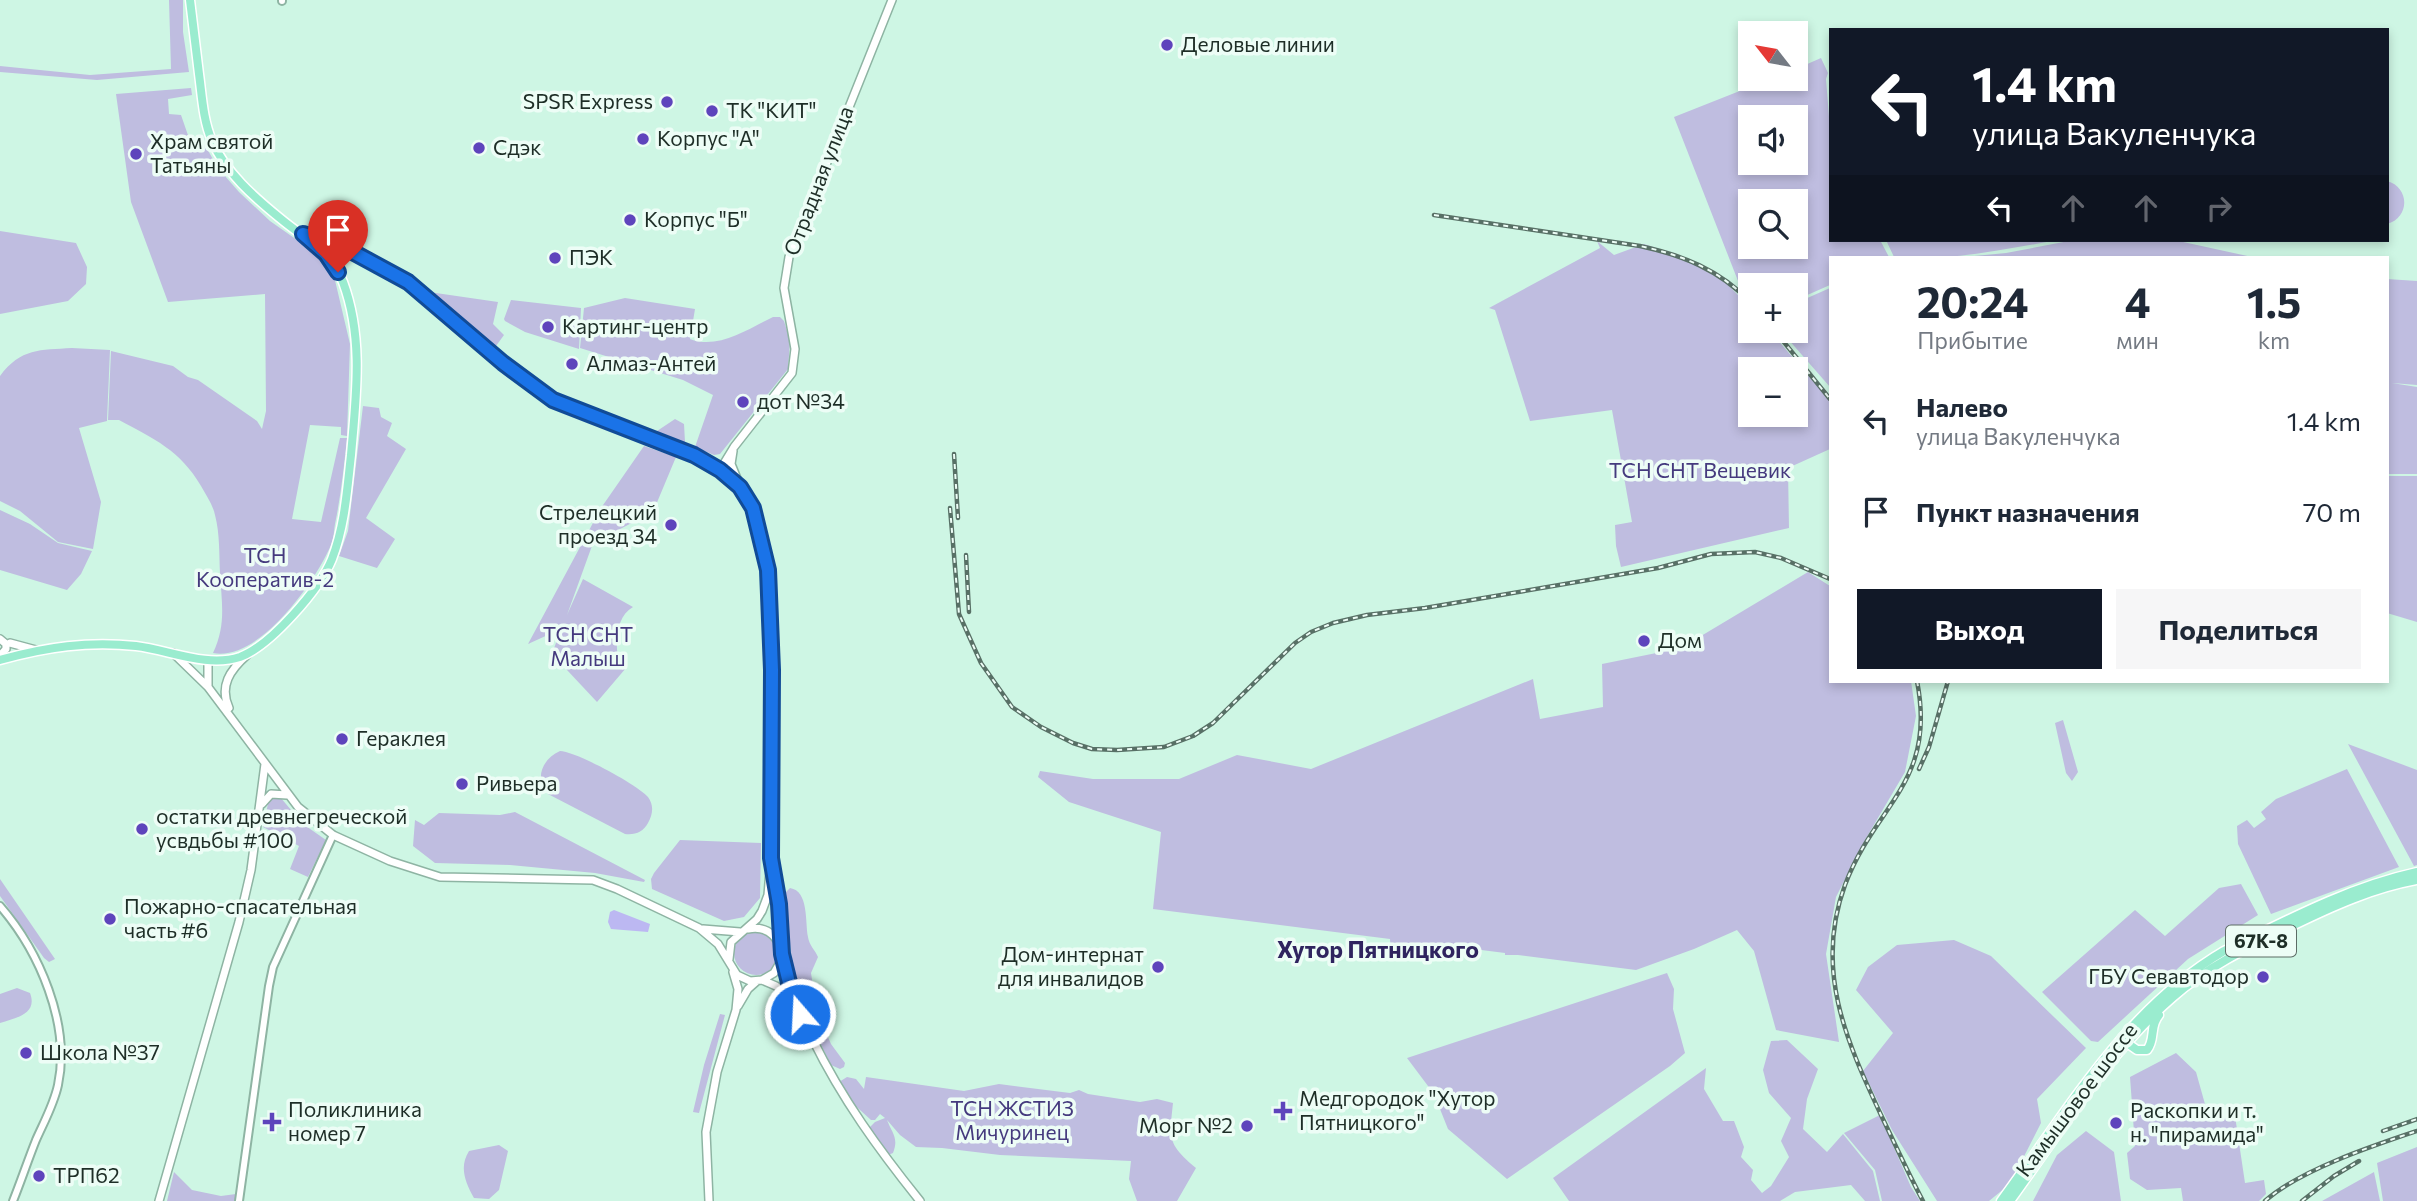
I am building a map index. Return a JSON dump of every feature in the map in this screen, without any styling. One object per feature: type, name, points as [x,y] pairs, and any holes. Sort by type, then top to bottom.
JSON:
[{"type":"main road","points":[[0,658],[88,643],[139,646],[208,660],[227,660],[250,652],[263,645],[281,628],[307,598],[327,566],[343,523],[355,407],[357,351],[354,325],[343,284],[326,254],[283,221],[248,189],[229,169],[213,144],[203,104],[190,0]]},
{"type":"main road","name":"Отрадная улица","points":[[720,470],[734,447],[792,373],[796,349],[784,288],[789,257],[892,0]]},
{"type":"main road","points":[[303,234],[338,244],[408,282],[503,363],[553,400],[706,461],[740,487]]},
{"type":"main road","points":[[326,254],[327,245],[338,244]]},
{"type":"main road","points":[[706,461],[724,457],[734,447]]},
{"type":"main road","points":[[709,1201],[706,1153],[709,1112],[717,1072],[736,1010],[738,989],[729,949],[735,936],[757,919],[766,903],[771,856],[772,670],[768,570],[753,508],[740,487],[731,464],[734,447]]},
{"type":"main road","points":[[208,660],[242,653],[260,643],[280,625],[327,566]]},
{"type":"main road","points":[[4,641],[36,650]]},
{"type":"main road","points":[[4,641],[18,654]]},
{"type":"main road","points":[[0,658],[6,649],[4,641]]},
{"type":"main road","points":[[172,652],[208,687],[234,719],[288,795],[310,818],[333,835],[390,861],[440,877],[593,880],[699,928],[718,944],[731,966],[743,978],[776,986],[793,999]]},
{"type":"main road","points":[[234,719],[226,701],[226,684],[235,665],[250,652]]},
{"type":"main road","points":[[208,660],[208,687]]},
{"type":"main road","points":[[159,1201],[239,922],[251,870],[265,763]]},
{"type":"main road","points":[[261,805],[275,777]]},
{"type":"main road","points":[[261,805],[271,794],[288,795]]},
{"type":"main road","points":[[771,856],[779,904],[782,951],[793,999],[838,1091],[877,1147],[920,1201]]},
{"type":"main road","name":"Камышовое шоссе","points":[[2001,1201],[2113,1045],[2143,1013],[2205,962],[2354,890],[2417,872]]},
{"type":"main road","name":"Камышовое шоссе","points":[[2010,1201],[2103,1072],[2127,1043],[2174,996],[2231,957],[2314,915],[2356,897],[2417,880]]},
{"type":"main road","points":[[699,928],[720,932],[761,928],[774,935],[782,951],[774,974],[748,989],[736,1010]]},
{"type":"main road","points":[[2143,1013],[2125,1036],[2127,1043],[2137,1050],[2147,1049],[2153,1040],[2154,1021],[2174,996]]},
{"type":"street","points":[[239,1201],[273,967],[333,835]]},
{"type":"street","points":[[0,906],[26,940],[39,969],[58,1020],[61,1049],[58,1088],[13,1201]]},
{"type":"green space","points":[[169,0],[183,0],[183,32],[189,72],[97,80],[0,72],[0,66],[90,75],[171,69]]},
{"type":"green space","points":[[1821,58],[1828,73],[1829,242],[1881,242],[1888,256],[1829,256],[1829,285],[1808,295],[1808,273],[1738,273],[1738,281],[1674,117],[1740,91],[1808,91],[1808,64]]},
{"type":"green space","name":"ТСН Кооператив-2","points":[[191,88],[192,95],[168,99],[169,114],[181,115],[190,141],[202,140],[218,168],[239,192],[270,221],[317,254],[334,276],[350,344],[347,436],[341,435],[341,427],[310,425],[292,519],[321,522],[340,438],[347,438],[331,545],[313,578],[284,616],[267,632],[249,645],[231,652],[213,653],[220,633],[222,605],[218,530],[214,511],[193,474],[175,454],[119,420],[108,420],[111,351],[173,366],[257,421],[262,429],[266,411],[265,294],[168,302],[131,202],[116,94]]},
{"type":"green space","points":[[2389,182],[2400,189],[2404,202],[2400,216],[2389,223]]},
{"type":"green space","points":[[0,231],[76,243],[87,267],[86,284],[68,301],[0,314]]},
{"type":"green space","name":"ТСН СНТ Вещевик","points":[[1597,241],[1614,255],[1644,244],[1678,255],[1715,272],[1738,295],[1738,343],[1780,343],[1792,357],[1738,357],[1738,427],[1808,427],[1808,375],[1829,400],[1829,449],[1788,468],[1789,528],[1621,567],[1615,525],[1632,522],[1612,410],[1530,421],[1495,310],[1489,308],[1600,248]]},
{"type":"green space","points":[[1887,242],[2046,242],[1955,256],[1894,256]]},
{"type":"green space","points":[[2064,242],[2183,242],[2247,256],[1974,256]]},
{"type":"green space","points":[[2389,279],[2417,281],[2417,385],[2392,383],[2417,387],[2417,474],[2389,474]]},
{"type":"green space","points":[[1829,288],[1829,386],[1808,362],[1808,357],[1804,357],[1792,343],[1808,343],[1808,298]]},
{"type":"green space","points":[[429,292],[498,302],[493,324],[504,335],[496,346]]},
{"type":"green space","points":[[625,298],[695,309],[690,339],[701,342],[733,337],[773,317],[780,317],[784,321],[790,341],[788,369],[720,454],[714,455],[695,447],[713,395],[683,380],[580,348],[584,308]]},
{"type":"green space","name":"Картинг-центр","points":[[511,300],[581,308],[579,349],[525,332],[505,321]]},
{"type":"green space","points":[[41,350],[110,350],[107,421],[79,428],[101,502],[93,549],[58,542],[20,511],[0,501],[0,376],[24,355]]},
{"type":"green space","points":[[363,406],[379,408],[381,417],[392,423],[387,436],[406,449],[366,518],[395,539],[377,568],[339,556],[348,531]]},
{"type":"green space","points":[[675,419],[684,424],[685,442],[680,445],[657,433]]},
{"type":"green space","name":"ТСН СНТ Малыш","points":[[644,446],[676,457],[653,512],[593,543],[567,615],[583,579],[633,607],[623,618],[618,632],[619,664],[626,668],[597,702],[552,654],[561,629],[528,644],[601,508]]},
{"type":"green space","points":[[2389,476],[2417,476],[2417,622],[2389,614]]},
{"type":"green space","points":[[0,510],[30,524],[58,543],[92,551],[81,574],[67,590],[0,570]]},
{"type":"green space","points":[[1808,572],[1829,585],[1829,683],[1911,683],[1916,716],[1905,772],[1865,840],[1836,897],[1826,954],[1839,1042],[1776,1030],[1754,951],[1737,930],[1636,970],[1442,945],[1442,951],[1391,954],[1390,939],[1153,909],[1161,832],[1069,802],[1038,777],[1040,771],[1093,779],[1179,779],[1237,755],[1311,769],[1533,679],[1540,719],[1603,707],[1602,664],[1681,648]]},
{"type":"green space","points":[[2063,720],[2078,772],[2072,781],[2066,773],[2055,723]]},
{"type":"green space","points":[[2348,744],[2417,770],[2417,865],[2414,866]]},
{"type":"green space","points":[[560,751],[568,752],[606,770],[648,797],[652,813],[644,829],[625,834],[548,794],[541,782],[542,770],[549,759]]},
{"type":"green space","points":[[2347,769],[2399,867],[2271,914],[2238,844],[2237,826],[2247,820],[2254,828],[2266,819],[2261,812],[2276,799]]},
{"type":"green space","points":[[280,797],[303,824],[326,840],[308,877],[290,869],[299,846],[263,827],[269,799]]},
{"type":"green space","points":[[515,812],[645,880],[644,882],[595,873],[510,865],[435,863],[413,846],[415,820],[424,825],[439,813],[500,815]]},
{"type":"green space","points":[[680,840],[761,843],[760,898],[744,917],[724,921],[652,889],[651,879],[654,873]]},
{"type":"green space","points":[[0,879],[55,959],[49,962],[44,958],[0,896]]},
{"type":"green space","points":[[2241,884],[2258,915],[2188,959],[2098,1042],[2091,1041],[2042,992],[2135,910],[2165,936],[2219,888]]},
{"type":"green space","points":[[790,888],[800,895],[805,908],[809,940],[818,957],[811,973],[820,1019],[831,1044],[845,1063],[840,1069],[831,1065],[796,994],[784,894]]},
{"type":"green space","points":[[756,931],[772,937],[778,953],[772,969],[756,975],[740,969],[734,953],[740,937]]},
{"type":"green space","points":[[1954,940],[1991,956],[2086,1048],[2037,1099],[2041,1123],[2015,1174],[2005,1188],[1989,1201],[1937,1201],[1892,1130],[1863,1071],[1893,1033],[1856,990],[1868,967],[1897,945]]},
{"type":"green space","points":[[1667,973],[1674,989],[1673,1009],[1685,1053],[1507,1179],[1448,1129],[1434,1094],[1407,1058]]},
{"type":"green space","points":[[17,988],[30,993],[31,1006],[24,1014],[0,1023],[0,994]]},
{"type":"green space","points":[[720,1014],[725,1015],[699,1113],[693,1112],[704,1065]]},
{"type":"green space","points":[[1787,1040],[1818,1069],[1807,1099],[1803,1129],[1827,1152],[1843,1134],[1873,1171],[1880,1201],[1865,1201],[1851,1185],[1795,1192],[1780,1201],[1569,1201],[1553,1178],[1706,1068],[1704,1089],[1723,1121],[1734,1121],[1744,1147],[1741,1157],[1753,1170],[1751,1180],[1762,1193],[1771,1186],[1789,1157],[1781,1141],[1791,1118],[1769,1093],[1763,1070],[1771,1041]]},
{"type":"green space","points":[[2176,1053],[2196,1072],[2210,1122],[2235,1116],[2245,1183],[2264,1180],[2266,1194],[2259,1201],[2183,1201],[2181,1188],[2147,1190],[2130,1179],[2127,1153],[2135,1146],[2130,1077]]},
{"type":"green space","name":"ТСН ЖСТИЗ Мичуринец","points":[[847,1077],[856,1079],[864,1089],[866,1077],[964,1091],[999,1084],[1070,1093],[1079,1090],[1088,1094],[1140,1102],[1157,1099],[1173,1103],[1172,1140],[1180,1153],[1196,1168],[1177,1201],[1137,1201],[1129,1179],[1131,1161],[1000,1155],[916,1147],[900,1135],[887,1120],[895,1143],[893,1153],[888,1155],[869,1128],[885,1118],[880,1114],[875,1120],[871,1120],[849,1100],[839,1082]]},
{"type":"green space","points":[[1880,1115],[1911,1187],[1920,1201],[1882,1201],[1875,1170],[1844,1133]]},
{"type":"green space","points":[[2086,1131],[2114,1152],[2121,1201],[2033,1201],[2057,1155]]},
{"type":"green space","points":[[499,1145],[508,1151],[499,1190],[489,1199],[474,1198],[464,1174],[466,1157],[469,1151]]},
{"type":"green space","points":[[2417,1147],[2417,1201],[2383,1201],[2377,1163]]},
{"type":"green space","points":[[174,1172],[192,1190],[221,1196],[236,1194],[235,1201],[167,1201]]},
{"type":"green space","points":[[2374,1172],[2380,1201],[2322,1201]]},
{"type":"shaded area","points":[[614,910],[650,924],[648,932],[611,929],[608,922],[610,912]]},
{"type":"railway","points":[[1434,215],[1640,246],[1700,265],[1738,291]]},
{"type":"railway","points":[[1785,343],[1829,398]]},
{"type":"railway","points":[[954,454],[958,518]]},
{"type":"railway","points":[[950,508],[959,614],[981,663],[1012,707],[1041,727],[1092,749],[1164,747],[1193,736],[1213,723],[1295,643],[1311,632],[1333,623],[1367,615],[1425,608],[1658,568],[1711,554],[1755,552],[1781,558],[1829,579]]},
{"type":"railway","points":[[966,555],[969,612]]},
{"type":"railway","points":[[1917,683],[1921,716],[1918,745],[1911,769],[1858,857],[1845,885],[1836,916],[1833,946],[1838,1003],[1846,1031],[1868,1087],[1923,1201]]},
{"type":"railway","points":[[1919,769],[1929,747],[1947,683]]},
{"type":"railway","points":[[2383,1131],[2417,1119]]},
{"type":"railway","points":[[2265,1201],[2317,1169],[2417,1131]]},
{"type":"railway","points":[[2302,1201],[2359,1161]]},
{"type":"place","name":"Деловые линии","points":[[1167,45]]},
{"type":"place","name":"SPSR Express","points":[[667,102]]},
{"type":"place","name":"ТК \"КИТ\"","points":[[712,111]]},
{"type":"place","name":"Корпус \"А\"","points":[[643,139]]},
{"type":"place","name":"Сдэк","points":[[479,148]]},
{"type":"place","name":"Храм святой Татьяны","points":[[136,154]]},
{"type":"place","name":"Корпус \"Б\"","points":[[630,220]]},
{"type":"place","name":"ПЭК","points":[[555,258]]},
{"type":"place","name":"Картинг-центр","points":[[548,327]]},
{"type":"place","name":"Алмаз-Антей","points":[[572,364]]},
{"type":"place","name":"дот №34","points":[[743,402]]},
{"type":"place","name":"Стрелецкий проезд 34","points":[[671,525]]},
{"type":"place","name":"Дом","points":[[1644,641]]},
{"type":"place","name":"Гераклея","points":[[342,739]]},
{"type":"place","name":"Ривьера","points":[[462,784]]},
{"type":"place","name":"остатки древнегреческой усвдьбы #100","points":[[142,829]]},
{"type":"place","name":"Пожарно-спасательная часть #6","points":[[110,919]]},
{"type":"place","name":"Дом-интернат для инвалидов","points":[[1158,967]]},
{"type":"place","name":"ГБУ Севавтодор","points":[[2263,977]]},
{"type":"place","name":"Школа №37","points":[[26,1053]]},
{"type":"place","name":"Медгородок \"Хутор Пятницкого\"","points":[[1283,1111]]},
{"type":"place","name":"Поликлиника номер 7","points":[[272,1122]]},
{"type":"place","name":"Раскопки и т. н. \"пирамида\"","points":[[2116,1123]]},
{"type":"place","name":"Морг №2","points":[[1247,1126]]},
{"type":"place","name":"ТРП62","points":[[39,1176]]},
{"type":"district","name":"Хутор Пятницкого","points":[[1378,950]]},
{"type":"route","points":[[338,272],[326,254],[303,234],[338,244],[408,282],[503,363],[553,400],[694,455],[720,470],[740,487],[753,508],[768,570],[772,670],[771,858],[779,904],[782,954],[793,999],[800,1014]]}]
